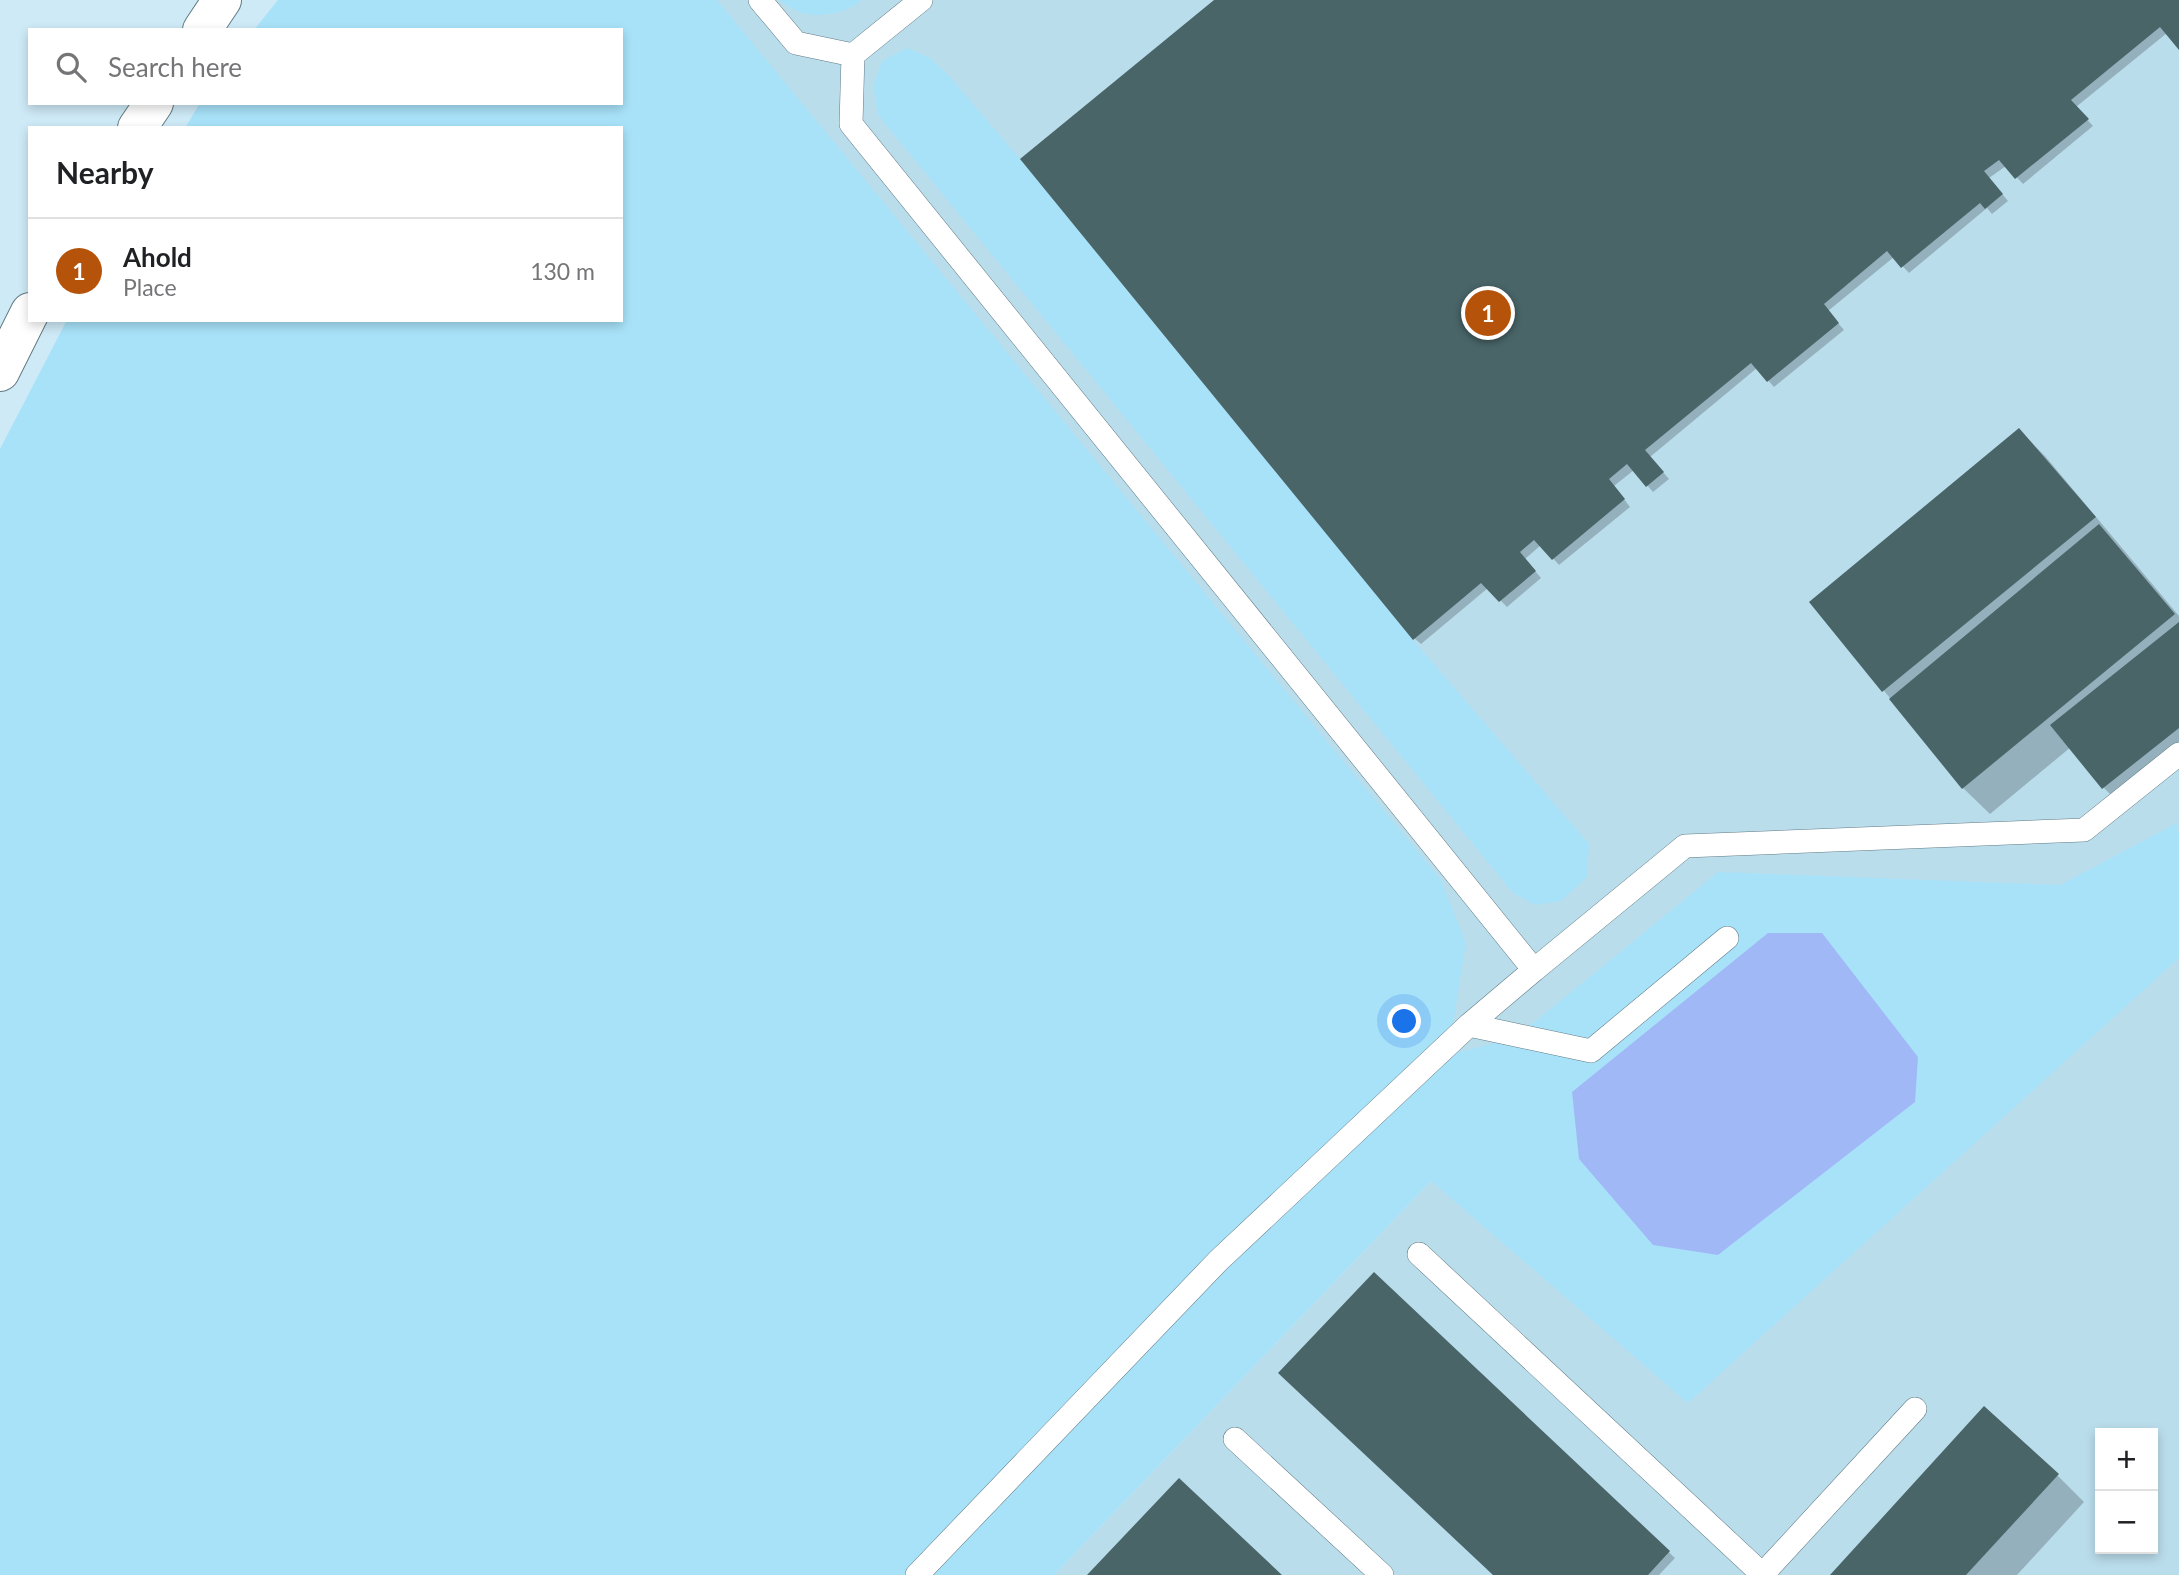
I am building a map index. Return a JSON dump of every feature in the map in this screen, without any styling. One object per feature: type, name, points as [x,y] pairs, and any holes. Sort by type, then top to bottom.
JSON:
[{"type":"street","points":[[203,28],[222,0]]},
{"type":"street","points":[[138,126],[153,105]]},
{"type":"street","points":[[0,372],[28,316]]},
{"type":"lane","points":[[760,0],[796,43],[853,55]]},
{"type":"lane","points":[[921,0],[853,55],[851,124],[1534,970]]},
{"type":"lane","points":[[917,1575],[1218,1261],[1469,1025],[1685,846],[2084,830],[2179,754]]},
{"type":"lane","points":[[1469,1025],[1591,1051],[1727,938]]},
{"type":"lane","points":[[1419,1254],[1762,1575],[1915,1409]]},
{"type":"lane","points":[[1235,1439],[1382,1575]]},
{"type":"shaded area","points":[[278,0],[717,0],[1441,880],[1466,943],[1448,1055],[1515,1038],[1718,872],[2060,885],[2177,823],[2179,958],[1688,1403],[1431,1181],[1054,1575],[0,1575],[0,449],[66,322],[623,322],[623,126],[186,126],[199,105],[623,105],[623,28],[256,28]]},
{"type":"shaded area","points":[[717,0],[2179,0],[2179,1575],[1054,1575],[1431,1181]]},
{"type":"shaded area","points":[[779,0],[862,0],[841,11],[814,15],[799,12]]},
{"type":"shaded area","points":[[907,48],[930,58],[949,76],[1413,640],[1589,844],[1587,877],[1561,901],[1535,905],[1513,893],[878,115],[873,86],[882,61]]},
{"type":"shaded area","points":[[1768,933],[1822,933],[1918,1057],[1915,1102],[1718,1255],[1653,1245],[1579,1159],[1572,1092]]},
{"type":"building","points":[[1214,0],[2179,0],[2179,50],[2160,27],[2071,100],[2089,119],[2015,179],[1999,160],[1984,171],[2003,194],[1985,209],[1980,203],[1901,268],[1887,251],[1824,304],[1839,323],[1767,382],[1751,363],[1645,450],[1664,472],[1646,487],[1627,464],[1609,479],[1625,499],[1552,560],[1534,540],[1520,552],[1536,571],[1499,602],[1481,583],[1413,640],[1020,159]]},
{"type":"building","points":[[2019,428],[2096,517],[1882,692],[1809,602]]},
{"type":"building","points":[[2099,524],[2175,614],[1962,789],[1889,699]]},
{"type":"building","points":[[2179,622],[2179,728],[2102,789],[2050,725]]},
{"type":"building","points":[[1374,1272],[1670,1551],[1648,1575],[1493,1575],[1278,1373]]},
{"type":"building","points":[[1984,1406],[2059,1474],[1966,1575],[1830,1575]]},
{"type":"building","points":[[1179,1478],[1282,1575],[1087,1575]]},
{"type":"place","name":"Ahold","points":[[1488,313]]}]
